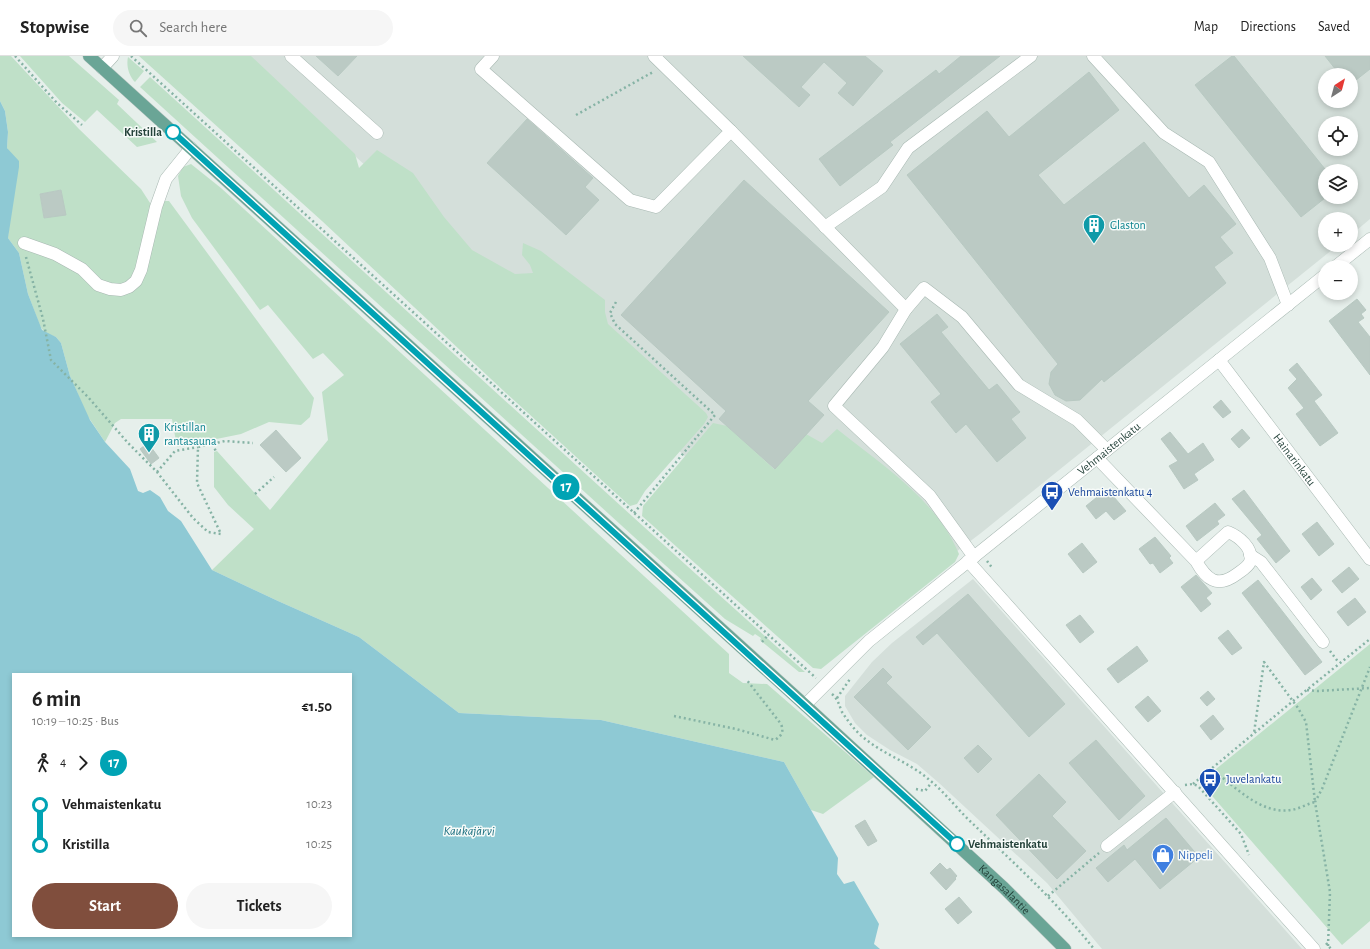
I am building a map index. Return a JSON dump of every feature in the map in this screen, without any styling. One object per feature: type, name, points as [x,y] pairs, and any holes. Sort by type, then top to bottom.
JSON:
[{"type":"main road","name":"Kangasalantie","points":[[89,56],[805,705],[1004,888],[1065,949]]},
{"type":"street","points":[[102,68],[113,56]]},
{"type":"street","points":[[291,56],[377,133]]},
{"type":"street","points":[[493,56],[481,69],[630,200],[656,207],[731,131]]},
{"type":"street","points":[[654,56],[731,131],[906,309]]},
{"type":"street","points":[[825,227],[882,187],[908,148],[1031,56]]},
{"type":"street","points":[[1093,56],[1164,133],[1209,162],[1270,258],[1288,305]]},
{"type":"street","points":[[24,243],[55,254],[82,269],[98,285],[110,290],[120,290],[129,287],[136,281],[141,270],[156,207],[166,179],[191,148]]},
{"type":"street","points":[[1344,260],[1370,239]]},
{"type":"street","name":"Vehmaistenkatu","points":[[805,705],[869,641],[1318,281]]},
{"type":"street","points":[[1107,450],[1077,420],[1019,385],[962,317],[924,288],[906,309],[883,347],[834,406],[930,496],[976,568],[1314,949]]},
{"type":"street","name":"Hainarinkatu","points":[[1219,360],[1368,554]]},
{"type":"street","points":[[1097,458],[1196,561],[1203,574],[1218,582],[1226,581],[1246,568],[1250,562],[1250,555],[1242,540],[1228,532],[1196,561]]},
{"type":"street","points":[[1250,555],[1261,562],[1323,642]]},
{"type":"street","points":[[1107,846],[1175,792]]},
{"type":"path","points":[[15,56],[57,103],[82,125]]},
{"type":"path","points":[[131,56],[810,671],[823,686],[837,698],[844,715],[863,737],[877,748],[914,768],[932,782],[951,803],[1048,896],[1072,921],[1094,949]]},
{"type":"path","points":[[576,115],[664,66]]},
{"type":"path","points":[[24,243],[28,269],[43,320],[52,360],[88,396],[128,443],[157,472],[193,518],[208,532],[222,534],[197,483],[198,447]]},
{"type":"path","points":[[616,302],[610,313],[615,324],[715,415],[634,513]]},
{"type":"path","points":[[157,472],[175,451],[226,441],[253,443]]},
{"type":"path","points":[[212,444],[216,452]]},
{"type":"path","points":[[255,494],[274,477]]},
{"type":"path","points":[[762,642],[769,634]]},
{"type":"path","points":[[1194,784],[1292,700],[1307,690],[1370,639]]},
{"type":"path","points":[[1254,733],[1264,662],[1306,722],[1315,802],[1330,892],[1328,946]]},
{"type":"path","points":[[1211,769],[1243,795],[1271,808],[1291,810],[1315,802],[1320,793],[1370,667]]},
{"type":"path","points":[[674,716],[736,729],[775,740],[781,736],[783,730],[781,724],[746,679]]},
{"type":"path","points":[[1307,690],[1370,688]]},
{"type":"path","points":[[913,788],[920,791],[925,791],[932,782]]},
{"type":"path","points":[[1048,896],[1107,846]]},
{"type":"shaded area","points":[[245,56],[1370,56],[1370,219],[1358,229],[1358,212],[1318,212],[1318,252],[1329,252],[981,533],[911,586],[820,579]]},
{"type":"shaded area","points":[[973,579],[1302,949],[1102,949],[1047,883],[939,783],[917,764],[890,750],[867,735],[855,723],[845,706],[845,696],[872,662],[892,643]]},
{"type":"green space","points":[[0,56],[11,56],[79,129],[141,189],[152,206],[137,270],[128,284],[114,287],[77,271],[96,288],[135,287],[163,201],[169,201],[314,398],[310,417],[301,425],[269,422],[241,434],[177,447],[172,419],[121,419],[115,423],[105,442],[87,415],[70,376],[61,343],[56,337],[45,333],[40,326],[28,294],[19,253],[8,238],[11,154],[7,148],[8,132],[5,111],[0,101]],"holes":[[[61,190],[65,214],[44,218],[40,194]]]},
{"type":"green space","points":[[20,56],[69,56],[119,100],[117,104],[157,142],[137,147],[97,110],[85,122],[62,103]]},
{"type":"green space","points":[[139,56],[251,56],[355,154],[359,168],[377,150],[413,173],[444,217],[472,250],[515,274],[533,273],[530,265],[522,255],[523,243],[541,251],[605,300],[605,312],[608,324],[706,413],[708,417],[704,424],[645,491],[637,504],[630,506],[506,393],[322,221]]},
{"type":"green space","points":[[128,57],[144,71],[135,82],[128,71]]},
{"type":"green space","points":[[150,77],[805,672],[799,672],[760,640],[761,638],[755,634],[753,636],[725,619],[655,556],[140,87]]},
{"type":"green space","points":[[191,164],[221,188],[729,654],[729,673],[743,683],[767,684],[874,777],[823,814],[811,810],[784,762],[601,720],[459,713],[359,637],[212,570],[254,529],[228,505],[214,487],[214,452],[217,451],[270,510],[328,440],[322,392],[344,375],[323,353],[313,359],[268,305],[260,310],[192,218],[181,196],[178,176],[183,167]]},
{"type":"green space","points":[[713,423],[727,426],[774,469],[806,434],[822,443],[837,429],[906,484],[937,516],[949,534],[959,554],[955,562],[821,669],[813,668],[642,516],[643,506]]},
{"type":"green space","points":[[1370,644],[1370,921],[1342,945],[1200,782]]},
{"type":"water","name":"Kaukajärvi","points":[[0,101],[5,111],[8,132],[7,148],[19,161],[8,238],[19,253],[28,294],[42,330],[56,337],[61,343],[70,376],[90,420],[105,442],[130,469],[138,491],[143,493],[150,490],[160,497],[168,511],[181,521],[212,570],[359,637],[459,713],[601,720],[784,762],[838,858],[837,874],[844,884],[854,881],[879,924],[874,944],[880,949],[0,949]]},
{"type":"building","points":[[316,56],[357,56],[338,76]]},
{"type":"building","points":[[743,56],[865,56],[883,71],[853,106],[838,93],[847,83],[824,62],[801,87],[810,95],[799,107]]},
{"type":"building","points":[[961,56],[1000,56],[890,142],[893,145],[840,186],[819,159],[936,70],[939,74]]},
{"type":"building","points":[[1234,56],[1321,164],[1318,164],[1318,204],[1301,217],[1195,85]]},
{"type":"building","points":[[1325,56],[1370,56],[1370,69],[1358,78],[1358,68],[1334,68]]},
{"type":"building","name":"Glaston","points":[[1089,72],[1119,110],[1038,175],[1064,205],[1144,142],[1189,198],[1204,185],[1236,224],[1220,237],[1233,253],[1214,267],[1226,283],[1104,382],[1102,379],[1080,400],[1066,401],[1055,395],[1049,384],[1051,372],[1058,364],[907,175],[987,111],[1009,137]]},
{"type":"building","points":[[527,119],[593,178],[585,187],[599,200],[566,235],[487,163]]},
{"type":"building","points":[[744,180],[889,312],[808,401],[824,415],[775,469],[719,419],[726,411],[621,315]]},
{"type":"building","points":[[61,190],[66,215],[44,218],[40,194]]},
{"type":"building","points":[[1356,300],[1358,300],[1366,310],[1361,314],[1364,318],[1358,322],[1370,337],[1370,375],[1329,321]]},
{"type":"building","points":[[937,314],[948,327],[941,332],[989,390],[997,384],[1020,412],[1011,419],[1026,438],[997,462],[966,424],[956,433],[931,402],[941,394],[900,344]]},
{"type":"building","points":[[1297,363],[1322,395],[1314,401],[1338,433],[1320,446],[1296,414],[1304,408],[1288,388],[1297,379],[1289,370]]},
{"type":"building","points":[[1221,400],[1231,412],[1223,418],[1213,407]]},
{"type":"building","points":[[1242,429],[1250,438],[1239,448],[1231,439]]},
{"type":"building","points":[[276,430],[301,458],[286,472],[260,445]]},
{"type":"building","points":[[1170,432],[1188,454],[1203,443],[1214,460],[1194,474],[1198,480],[1184,489],[1169,466],[1178,461],[1161,439]]},
{"type":"building","name":"Kristillan rantasauna","points":[[148,443],[159,458],[151,464],[140,449]]},
{"type":"building","points":[[1107,489],[1126,511],[1114,520],[1106,511],[1096,519],[1086,506]]},
{"type":"building","points":[[1244,490],[1290,551],[1276,563],[1257,539],[1262,535],[1232,499]]},
{"type":"building","points":[[1215,503],[1225,515],[1217,521],[1219,524],[1197,541],[1186,526]]},
{"type":"building","points":[[1317,522],[1334,544],[1319,556],[1302,534]]},
{"type":"building","points":[[1155,537],[1171,556],[1169,558],[1173,563],[1160,573],[1153,563],[1150,564],[1139,549]]},
{"type":"building","points":[[1082,543],[1097,562],[1083,573],[1068,554]]},
{"type":"building","points":[[1349,567],[1359,579],[1342,593],[1332,581]]},
{"type":"building","points":[[1196,575],[1212,593],[1206,598],[1211,604],[1201,612],[1181,587]]},
{"type":"building","points":[[1312,578],[1322,590],[1311,600],[1301,587]]},
{"type":"building","points":[[1258,580],[1322,662],[1305,675],[1242,593]]},
{"type":"building","points":[[968,594],[1065,704],[1029,737],[937,633],[923,645],[916,637]]},
{"type":"building","points":[[1355,598],[1366,612],[1348,626],[1337,612]]},
{"type":"building","points":[[1080,615],[1094,632],[1080,643],[1066,625]]},
{"type":"building","points":[[1228,630],[1242,648],[1232,655],[1218,638]]},
{"type":"building","points":[[1137,646],[1148,661],[1118,683],[1107,669]]},
{"type":"building","points":[[883,668],[892,677],[886,683],[931,727],[908,750],[854,697]]},
{"type":"building","points":[[1208,691],[1215,699],[1207,706],[1200,698]]},
{"type":"building","points":[[1148,696],[1161,711],[1148,722],[1135,707]]},
{"type":"building","points":[[1213,715],[1224,729],[1211,740],[1200,726]]},
{"type":"building","points":[[1096,740],[1145,796],[1119,820],[1069,763]]},
{"type":"building","points":[[978,745],[992,759],[978,773],[964,758]]},
{"type":"building","points":[[1039,774],[1066,802],[1052,816],[1086,851],[1057,879],[996,815]]},
{"type":"building","points":[[1166,818],[1199,857],[1160,889],[1135,859],[1108,882],[1096,868],[1124,845],[1127,850]]},
{"type":"building","points":[[865,820],[877,841],[868,846],[855,826]]},
{"type":"building","points":[[940,863],[947,870],[950,868],[957,876],[946,890],[930,873]]},
{"type":"building","points":[[959,897],[972,912],[958,924],[945,909]]},
{"type":"bus line","name":"17","points":[[173,132],[957,844]]},
{"type":"place","name":"Kristilla","points":[[173,132]]},
{"type":"place","name":"Glaston","points":[[1094,244]]},
{"type":"place","name":"Kristillan rantasauna","points":[[149,454]]},
{"type":"place","name":"Vehmaistenkatu 4","points":[[1052,512]]},
{"type":"place","name":"Juvelankatu","points":[[1210,798]]},
{"type":"place","name":"Vehmaistenkatu","points":[[957,844]]},
{"type":"place","name":"Nippeli","points":[[1163,874]]}]
